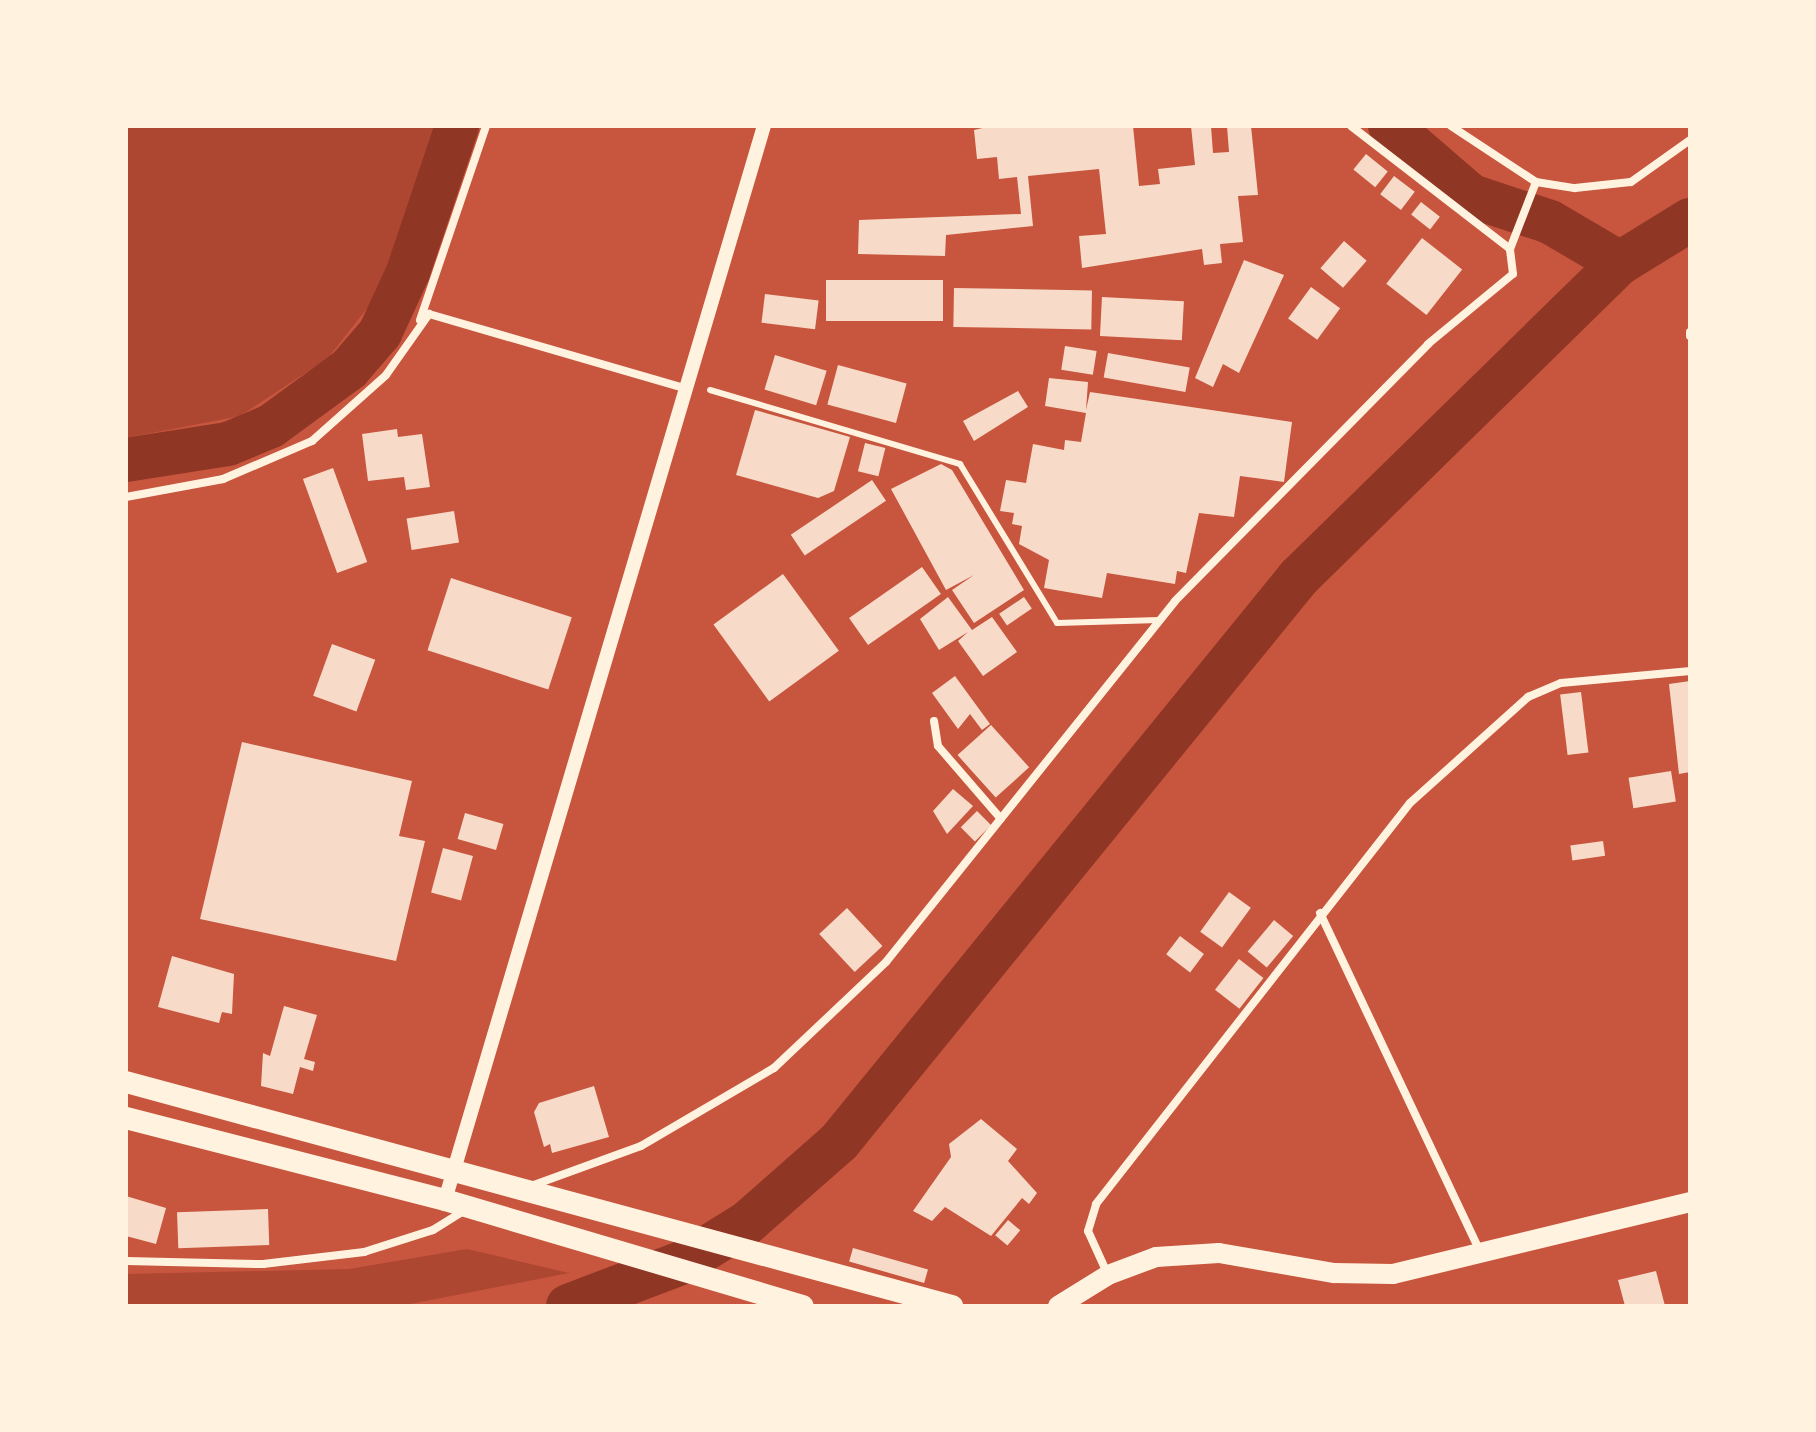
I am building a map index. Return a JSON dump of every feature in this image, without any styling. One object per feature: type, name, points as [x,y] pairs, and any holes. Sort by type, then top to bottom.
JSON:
[{"type":"highway","points":[[126,1082],[454,1167],[782,1263],[952,1306]]},
{"type":"highway","points":[[126,1118],[445,1200],[803,1306]]},
{"type":"main road","points":[[1058,1306],[1108,1275],[1199,1252],[1364,1275],[1483,1257],[1690,1202]]},
{"type":"street","points":[[126,497],[223,479],[312,441],[386,375],[420,321],[486,126]]},
{"type":"street","points":[[445,1200],[764,126]]},
{"type":"street","points":[[1351,126],[1511,246]]},
{"type":"street","points":[[1451,126],[1536,182],[1575,188],[1631,182],[1690,140]]},
{"type":"street","points":[[534,1191],[641,1146],[774,1068],[886,962],[1159,620],[1428,344],[1513,274],[1511,246],[1536,182]]},
{"type":"street","points":[[420,321],[444,313],[684,388]]},
{"type":"street","points":[[1108,1275],[1088,1231],[1096,1204],[1320,913],[1410,803],[1528,697],[1561,683],[1690,671]]},
{"type":"street","points":[[934,721],[938,746],[1001,819]]},
{"type":"street","points":[[1320,913],[1483,1257]]},
{"type":"street","points":[[126,1261],[263,1264],[364,1252],[433,1230],[469,1207]]},
{"type":"lane","points":[[710,390],[960,464],[1057,623],[1159,620]]},
{"type":"shaded area","points":[[126,126],[447,126],[372,302],[328,358],[240,416],[126,438]]},
{"type":"shaded area","points":[[467,1249],[569,1273],[400,1306],[126,1306],[126,1274],[349,1269]]},
{"type":"building","points":[[991,126],[1133,126],[1139,186],[1160,184],[1158,169],[1195,165],[1191,126],[1211,126],[1213,153],[1229,152],[1227,126],[1251,126],[1258,195],[1238,196],[1243,242],[1220,244],[1222,263],[1204,265],[1202,249],[1082,268],[1079,236],[1106,234],[1099,169],[1028,176],[1033,226],[946,235],[945,256],[858,254],[859,220],[1021,214],[1017,177],[999,179],[997,157],[977,159],[974,130]]},
{"type":"building","points":[[1366,154],[1388,172],[1375,187],[1353,170]]},
{"type":"building","points":[[1394,176],[1415,192],[1401,210],[1380,194]]},
{"type":"building","points":[[1421,202],[1440,217],[1430,229],[1411,215]]},
{"type":"building","points":[[1422,238],[1462,269],[1426,315],[1386,284]]},
{"type":"building","points":[[1344,241],[1367,261],[1343,288],[1320,268]]},
{"type":"building","points":[[1244,260],[1284,275],[1239,373],[1223,364],[1213,387],[1195,378]]},
{"type":"building","points":[[826,280],[943,280],[943,321],[826,321]]},
{"type":"building","points":[[1311,287],[1340,308],[1317,340],[1288,319]]},
{"type":"building","points":[[954,288],[1092,290],[1091,329],[953,327]]},
{"type":"building","points":[[765,294],[819,301],[815,329],[761,323]]},
{"type":"building","points":[[1102,297],[1184,301],[1182,340],[1100,336]]},
{"type":"building","points":[[1065,346],[1097,351],[1093,375],[1061,370]]},
{"type":"building","points":[[1108,353],[1190,367],[1185,392],[1104,378]]},
{"type":"building","points":[[775,355],[827,371],[816,405],[764,389]]},
{"type":"building","points":[[838,365],[907,383],[896,423],[827,405]]},
{"type":"building","points":[[1049,378],[1088,382],[1086,410],[1090,392],[1292,422],[1284,482],[1240,476],[1234,517],[1199,513],[1186,573],[1177,571],[1175,584],[1107,573],[1102,598],[1044,588],[1049,560],[1019,544],[1022,526],[1012,524],[1014,513],[1000,511],[1006,480],[1026,483],[1033,444],[1064,450],[1065,440],[1081,442],[1086,413],[1045,406]]},
{"type":"building","points":[[1018,391],[1028,407],[974,441],[963,421]]},
{"type":"building","points":[[755,410],[850,437],[834,491],[818,498],[736,475]]},
{"type":"building","points":[[397,429],[398,437],[422,434],[430,487],[406,490],[404,477],[368,481],[362,434]]},
{"type":"building","points":[[865,443],[885,448],[878,476],[858,471]]},
{"type":"building","points":[[941,464],[952,470],[1024,590],[974,623],[952,590],[974,575],[946,590],[891,489]]},
{"type":"building","points":[[333,468],[367,562],[337,573],[303,479]]},
{"type":"building","points":[[872,480],[886,501],[805,556],[791,535]]},
{"type":"building","points":[[454,511],[459,543],[412,550],[407,519]]},
{"type":"building","points":[[922,567],[941,594],[868,645],[849,618]]},
{"type":"building","points":[[783,574],[839,651],[769,701],[713,625]]},
{"type":"building","points":[[451,578],[572,617],[548,690],[428,650]]},
{"type":"building","points":[[948,597],[972,630],[992,617],[1017,652],[983,676],[958,641],[968,632],[939,650],[920,619]]},
{"type":"building","points":[[1024,597],[1032,609],[1007,625],[999,614]]},
{"type":"building","points":[[332,644],[375,660],[356,711],[313,696]]},
{"type":"building","points":[[955,676],[990,724],[982,730],[970,714],[958,729],[932,693]]},
{"type":"building","points":[[1690,681],[1690,772],[1679,774],[1669,684]]},
{"type":"building","points":[[1581,692],[1588,753],[1568,755],[1560,695]]},
{"type":"building","points":[[991,725],[1029,767],[996,797],[958,755]]},
{"type":"building","points":[[242,742],[412,781],[399,836],[425,841],[396,961],[200,919]]},
{"type":"building","points":[[1671,771],[1676,802],[1633,808],[1629,778]]},
{"type":"building","points":[[953,789],[973,806],[947,834],[933,811]]},
{"type":"building","points":[[977,811],[991,825],[975,841],[961,827]]},
{"type":"building","points":[[465,813],[503,824],[496,850],[458,839]]},
{"type":"building","points":[[1603,841],[1605,856],[1572,860],[1570,846]]},
{"type":"building","points":[[443,848],[473,856],[461,900],[431,892]]},
{"type":"building","points":[[1229,892],[1251,908],[1222,948],[1200,932]]},
{"type":"building","points":[[847,908],[882,946],[855,972],[819,934]]},
{"type":"building","points":[[1274,920],[1293,936],[1267,967],[1248,951]]},
{"type":"building","points":[[1180,936],[1204,954],[1190,972],[1166,954]]},
{"type":"building","points":[[172,956],[234,974],[232,1014],[222,1012],[219,1023],[158,1007]]},
{"type":"building","points":[[1239,959],[1263,978],[1239,1009],[1215,990]]},
{"type":"building","points":[[284,1006],[317,1015],[304,1059],[315,1062],[313,1071],[300,1067],[293,1094],[261,1086],[263,1053],[270,1056]]},
{"type":"building","points":[[594,1086],[609,1137],[552,1153],[550,1144],[544,1147],[534,1112],[539,1103]]},
{"type":"building","points":[[981,1119],[1017,1149],[1008,1161],[1037,1193],[1029,1204],[1022,1198],[991,1236],[945,1207],[932,1221],[913,1211],[951,1157],[949,1144]]},
{"type":"building","points":[[126,1196],[166,1208],[156,1244],[126,1236]]},
{"type":"building","points":[[268,1209],[269,1245],[178,1248],[177,1212]]},
{"type":"building","points":[[1008,1220],[1020,1230],[1007,1246],[995,1235]]},
{"type":"building","points":[[853,1248],[928,1269],[924,1283],[849,1261]]},
{"type":"building","points":[[1656,1271],[1665,1306],[1625,1306],[1618,1280]]},
{"type":"waterway","points":[[126,460],[228,444],[271,426],[349,369],[380,333],[408,272],[457,126]]},
{"type":"waterway","points":[[1390,126],[1471,196],[1550,222],[1620,263]]},
{"type":"waterway","points":[[568,1306],[684,1262],[747,1223],[839,1142],[1299,577],[1620,263],[1690,220]]}]
